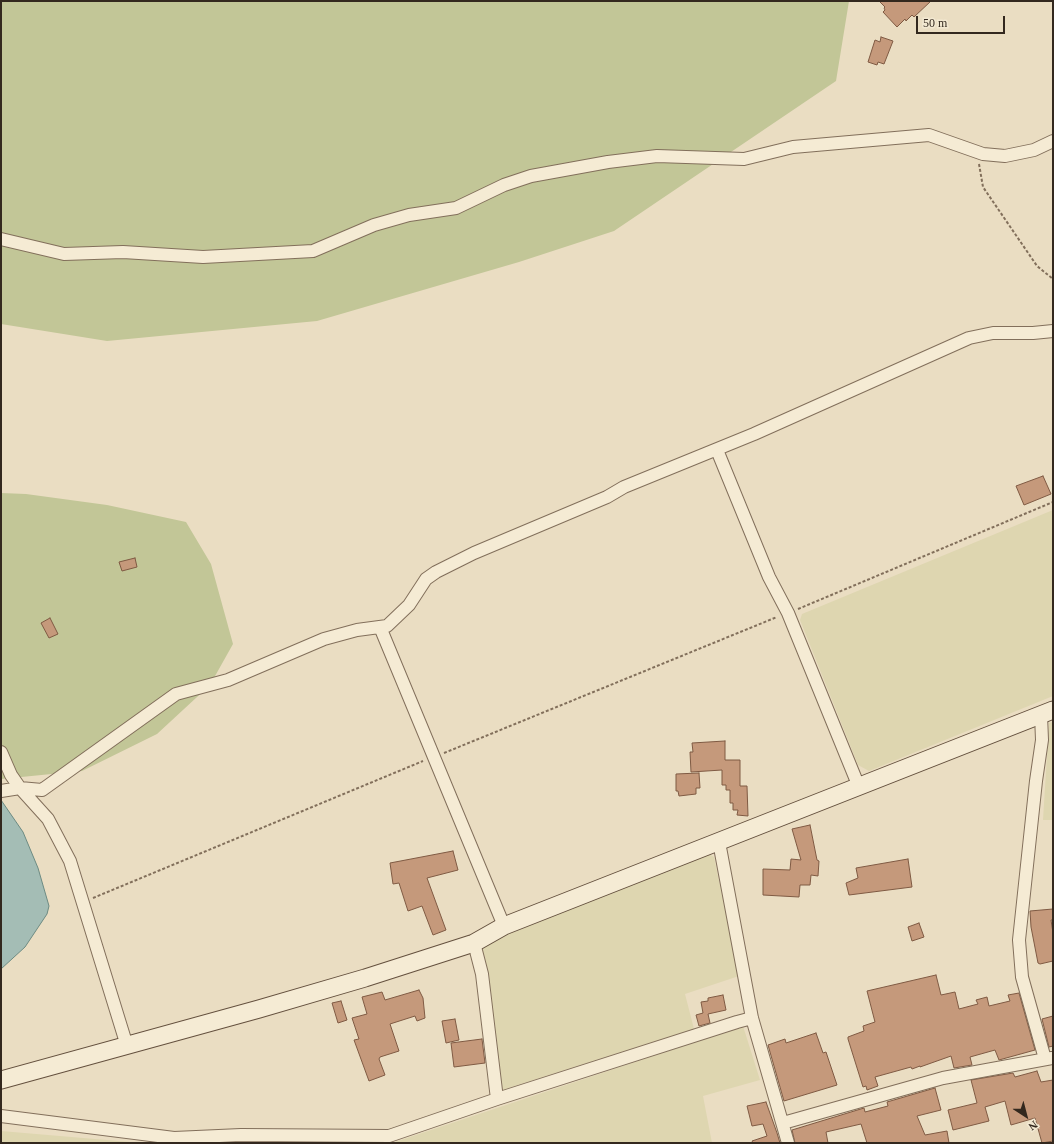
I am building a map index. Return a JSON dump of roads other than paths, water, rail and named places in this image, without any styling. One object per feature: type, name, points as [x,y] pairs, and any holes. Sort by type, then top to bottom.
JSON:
[{"type":"street","points":[[1,239],[64,254],[123,252],[203,257],[313,251],[374,225],[409,215],[456,208],[504,185],[531,176],[608,162],[657,156],[744,159],[793,147],[929,135],[983,154],[1005,156],[1034,150],[1053,141]]},
{"type":"street","points":[[1,791],[20,788],[42,790],[176,694],[228,680],[324,639],[357,630],[387,626],[400,615],[426,579],[436,572],[482,550],[607,497],[624,487],[717,450],[969,338],[993,333],[1033,333],[1053,331]]},
{"type":"street","points":[[717,450],[769,577],[788,613],[859,787]]},
{"type":"street","points":[[380,627],[504,926]]},
{"type":"street","points":[[1,1080],[127,1046],[365,978],[474,943],[504,926],[1047,712]]},
{"type":"street","points":[[783,1123],[943,1078],[1049,1058],[1022,976],[1018,940],[1036,780],[1047,712]]},
{"type":"street","points":[[1,752],[11,775],[20,788],[48,818],[70,861],[127,1046]]},
{"type":"street","points":[[719,842],[752,1018],[788,1143]]},
{"type":"street","points":[[474,943],[482,974],[497,1099]]},
{"type":"street","points":[[1,1116],[174,1138],[241,1135],[388,1140],[497,1099],[752,1018]]},
{"type":"water","points":[[1,800],[23,832],[38,868],[49,906],[47,914],[25,947],[1,969]]}]
